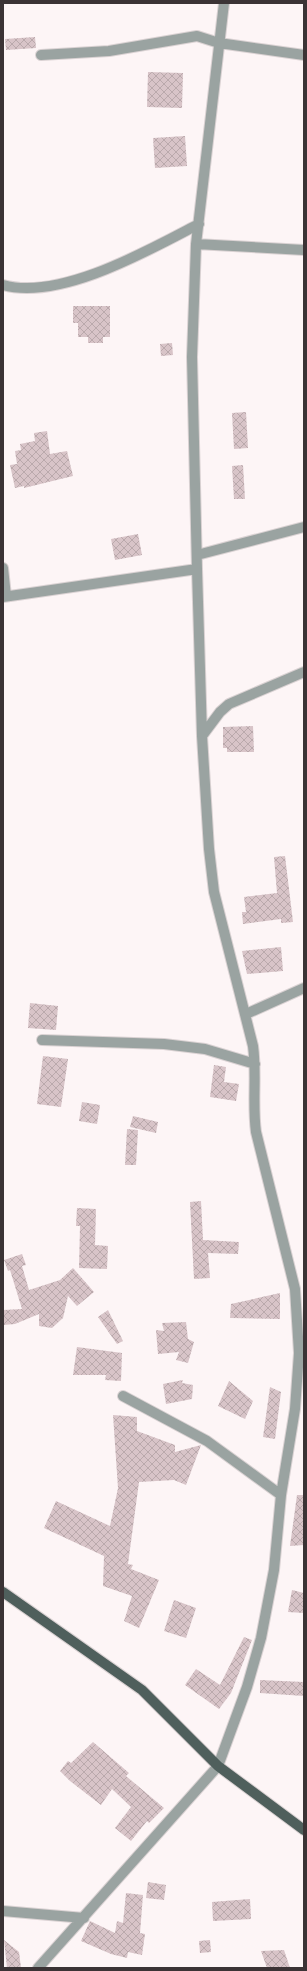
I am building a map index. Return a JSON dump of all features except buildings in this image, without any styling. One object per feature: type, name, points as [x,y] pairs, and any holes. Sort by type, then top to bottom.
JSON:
[{"type":"main road","points":[[3,1592],[142,1690],[218,1766],[304,1830]]},
{"type":"street","points":[[38,1968],[218,1766],[247,1687],[260,1638],[274,1570],[281,1495],[300,1409],[299,1352],[295,1289],[256,1132],[253,1113],[255,1064],[246,1014],[214,892],[208,849],[202,736],[192,357],[196,244],[218,43],[224,3]]},
{"type":"street","points":[[41,55],[109,51],[197,36],[218,43],[304,55]]},
{"type":"street","points":[[3,285],[31,288],[59,285],[98,272],[141,254],[199,224]]},
{"type":"street","points":[[196,244],[304,250]]},
{"type":"street","points":[[197,555],[304,527]]},
{"type":"street","points":[[3,568],[5,596],[197,569]]},
{"type":"street","points":[[202,736],[220,712],[229,704],[304,672]]},
{"type":"street","points":[[246,1014],[304,988]]},
{"type":"street","points":[[42,1040],[164,1044],[206,1050],[255,1064]]},
{"type":"street","points":[[123,1396],[207,1441],[281,1495]]},
{"type":"street","points":[[3,1912],[84,1918]]}]
